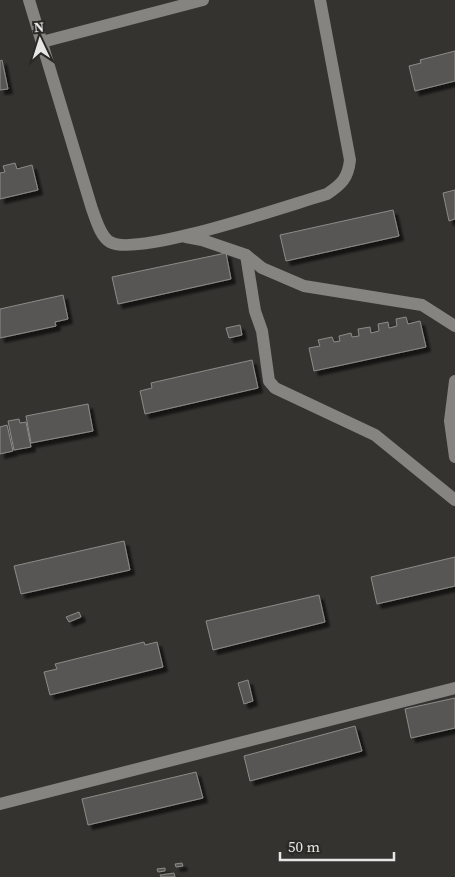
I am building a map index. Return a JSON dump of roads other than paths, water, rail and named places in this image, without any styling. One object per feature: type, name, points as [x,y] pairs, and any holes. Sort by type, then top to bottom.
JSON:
[{"type":"street","points":[[29,0],[92,209],[103,236],[110,243],[122,245],[183,237],[327,194],[341,185],[348,174],[349,149],[320,0]]},
{"type":"street","points":[[42,42],[203,0]]},
{"type":"street","points":[[183,237],[202,240],[246,255],[262,268],[304,286],[422,305],[455,326]]},
{"type":"street","points":[[246,255],[255,311],[262,331],[269,381],[275,388],[375,435],[455,500]]},
{"type":"street","points":[[455,381],[450,421],[455,457]]},
{"type":"street","points":[[0,804],[455,688]]}]
